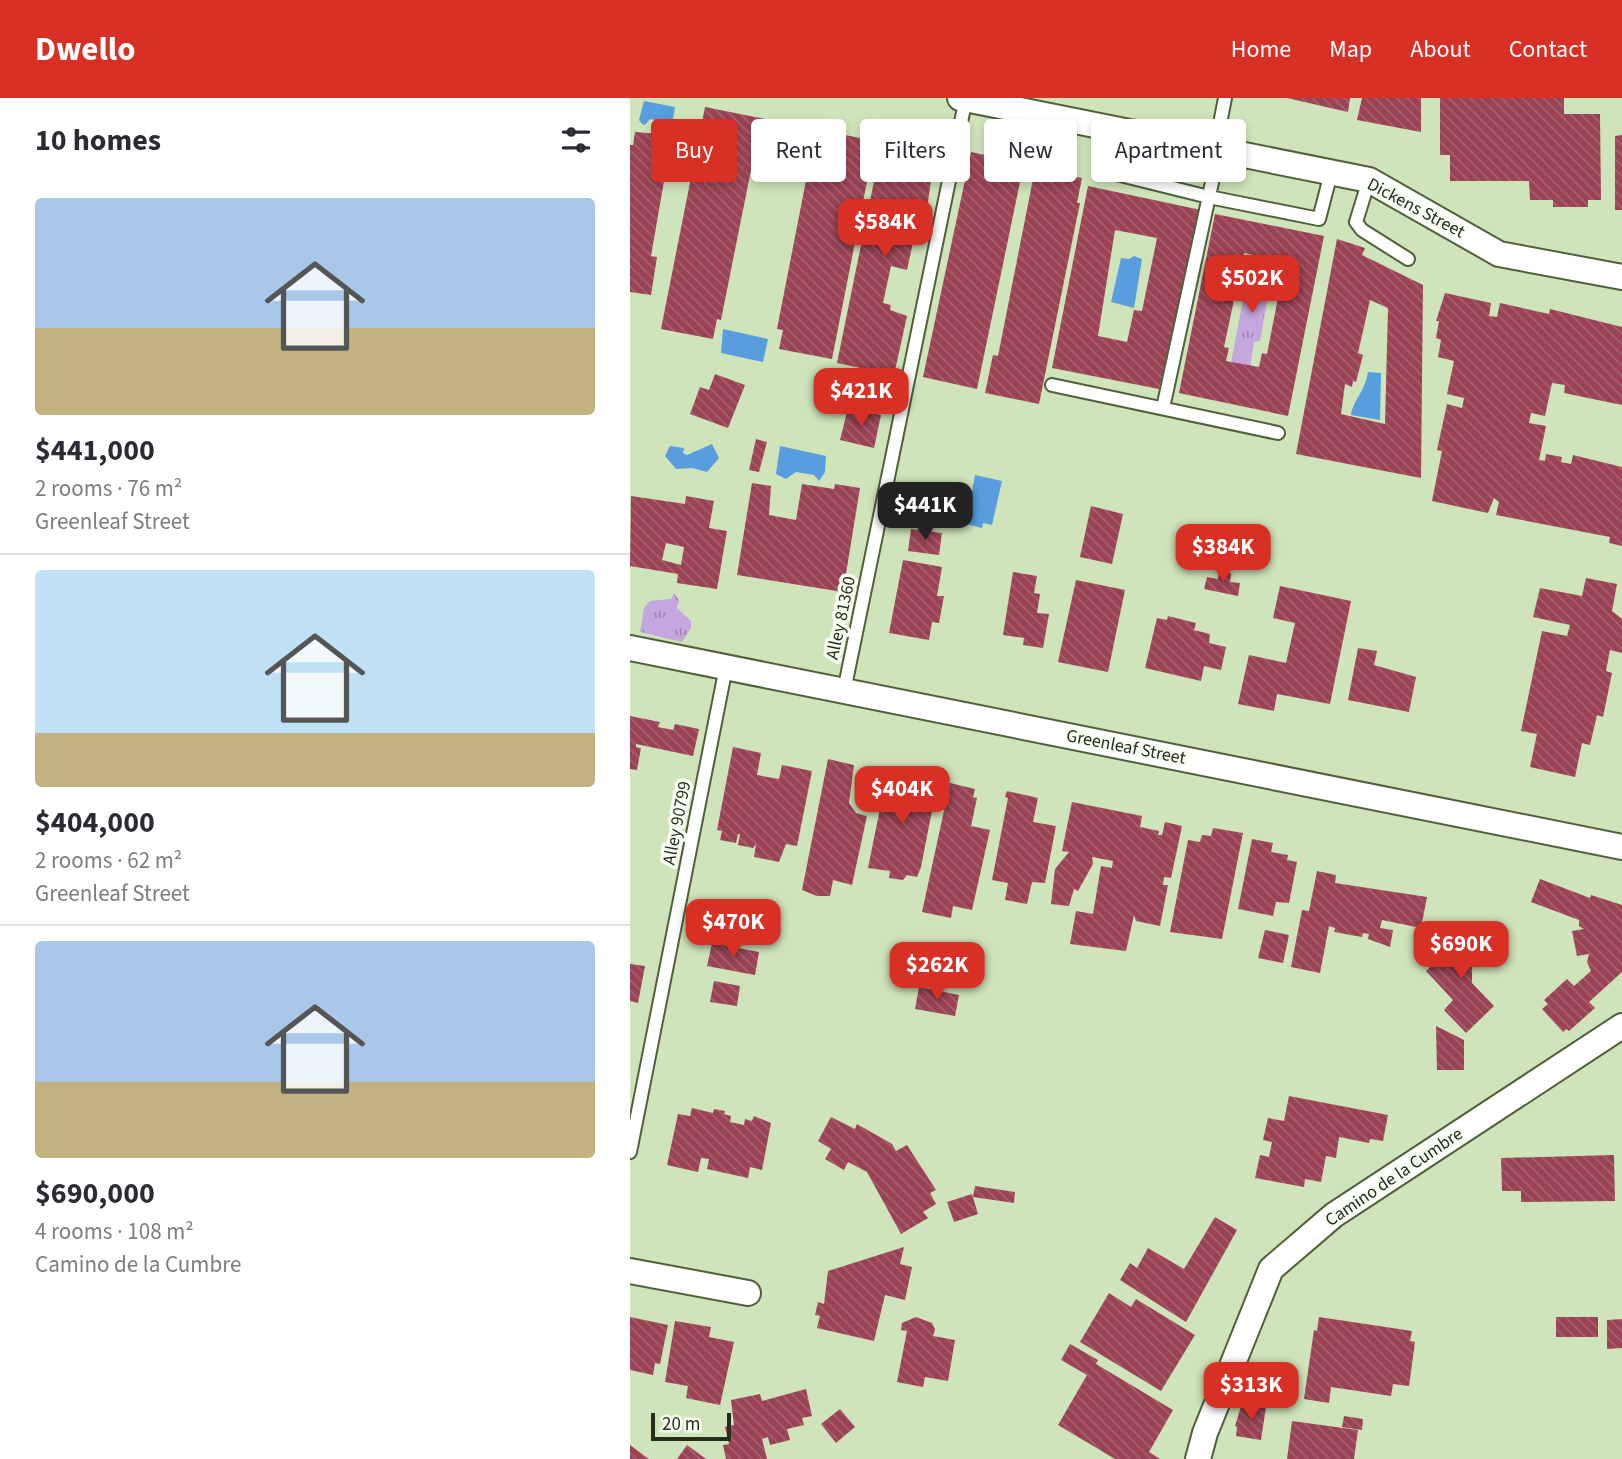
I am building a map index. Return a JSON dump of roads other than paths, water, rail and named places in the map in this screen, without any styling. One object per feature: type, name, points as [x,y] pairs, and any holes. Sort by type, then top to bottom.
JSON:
[{"type":"street","name":"Dickens Street","points":[[963,98],[1091,125]]},
{"type":"street","name":"Dickens Street","points":[[1246,156],[1369,180],[1499,254],[1622,277]]},
{"type":"street","name":"Greenleaf Street","points":[[630,648],[1622,847]]},
{"type":"street","name":"Camino de la Cumbre","points":[[1198,1459],[1205,1433],[1271,1269],[1334,1215],[1622,1026]]},
{"type":"street","points":[[630,1271],[748,1293]]},
{"type":"lane","name":"Alley 81360","points":[[844,691],[963,98]]},
{"type":"lane","points":[[1222,119],[1225,98]]},
{"type":"lane","points":[[1148,182],[1319,219],[1331,173]]},
{"type":"lane","points":[[1369,180],[1356,222],[1362,230],[1408,259]]},
{"type":"lane","points":[[1163,408],[1212,182]]},
{"type":"lane","points":[[1052,385],[1278,433]]},
{"type":"lane","name":"Alley 90799","points":[[630,1152],[726,667]]},
{"type":"water","points":[[644,101],[675,107],[673,119],[650,119],[645,125],[639,120]]},
{"type":"water","points":[[1134,256],[1142,259],[1134,308],[1111,302],[1121,258],[1129,259]]},
{"type":"water","points":[[723,329],[768,339],[763,362],[721,353]]},
{"type":"water","points":[[1368,372],[1381,373],[1380,420],[1351,415]]},
{"type":"water","points":[[712,444],[719,458],[707,472],[692,468],[676,469],[665,456],[670,446],[684,448],[683,453],[687,455]]},
{"type":"water","points":[[780,446],[826,456],[825,472],[819,481],[814,475],[796,472],[786,479],[776,474]]},
{"type":"water","points":[[975,475],[1002,481],[992,525],[983,523],[982,528],[966,524]]}]
